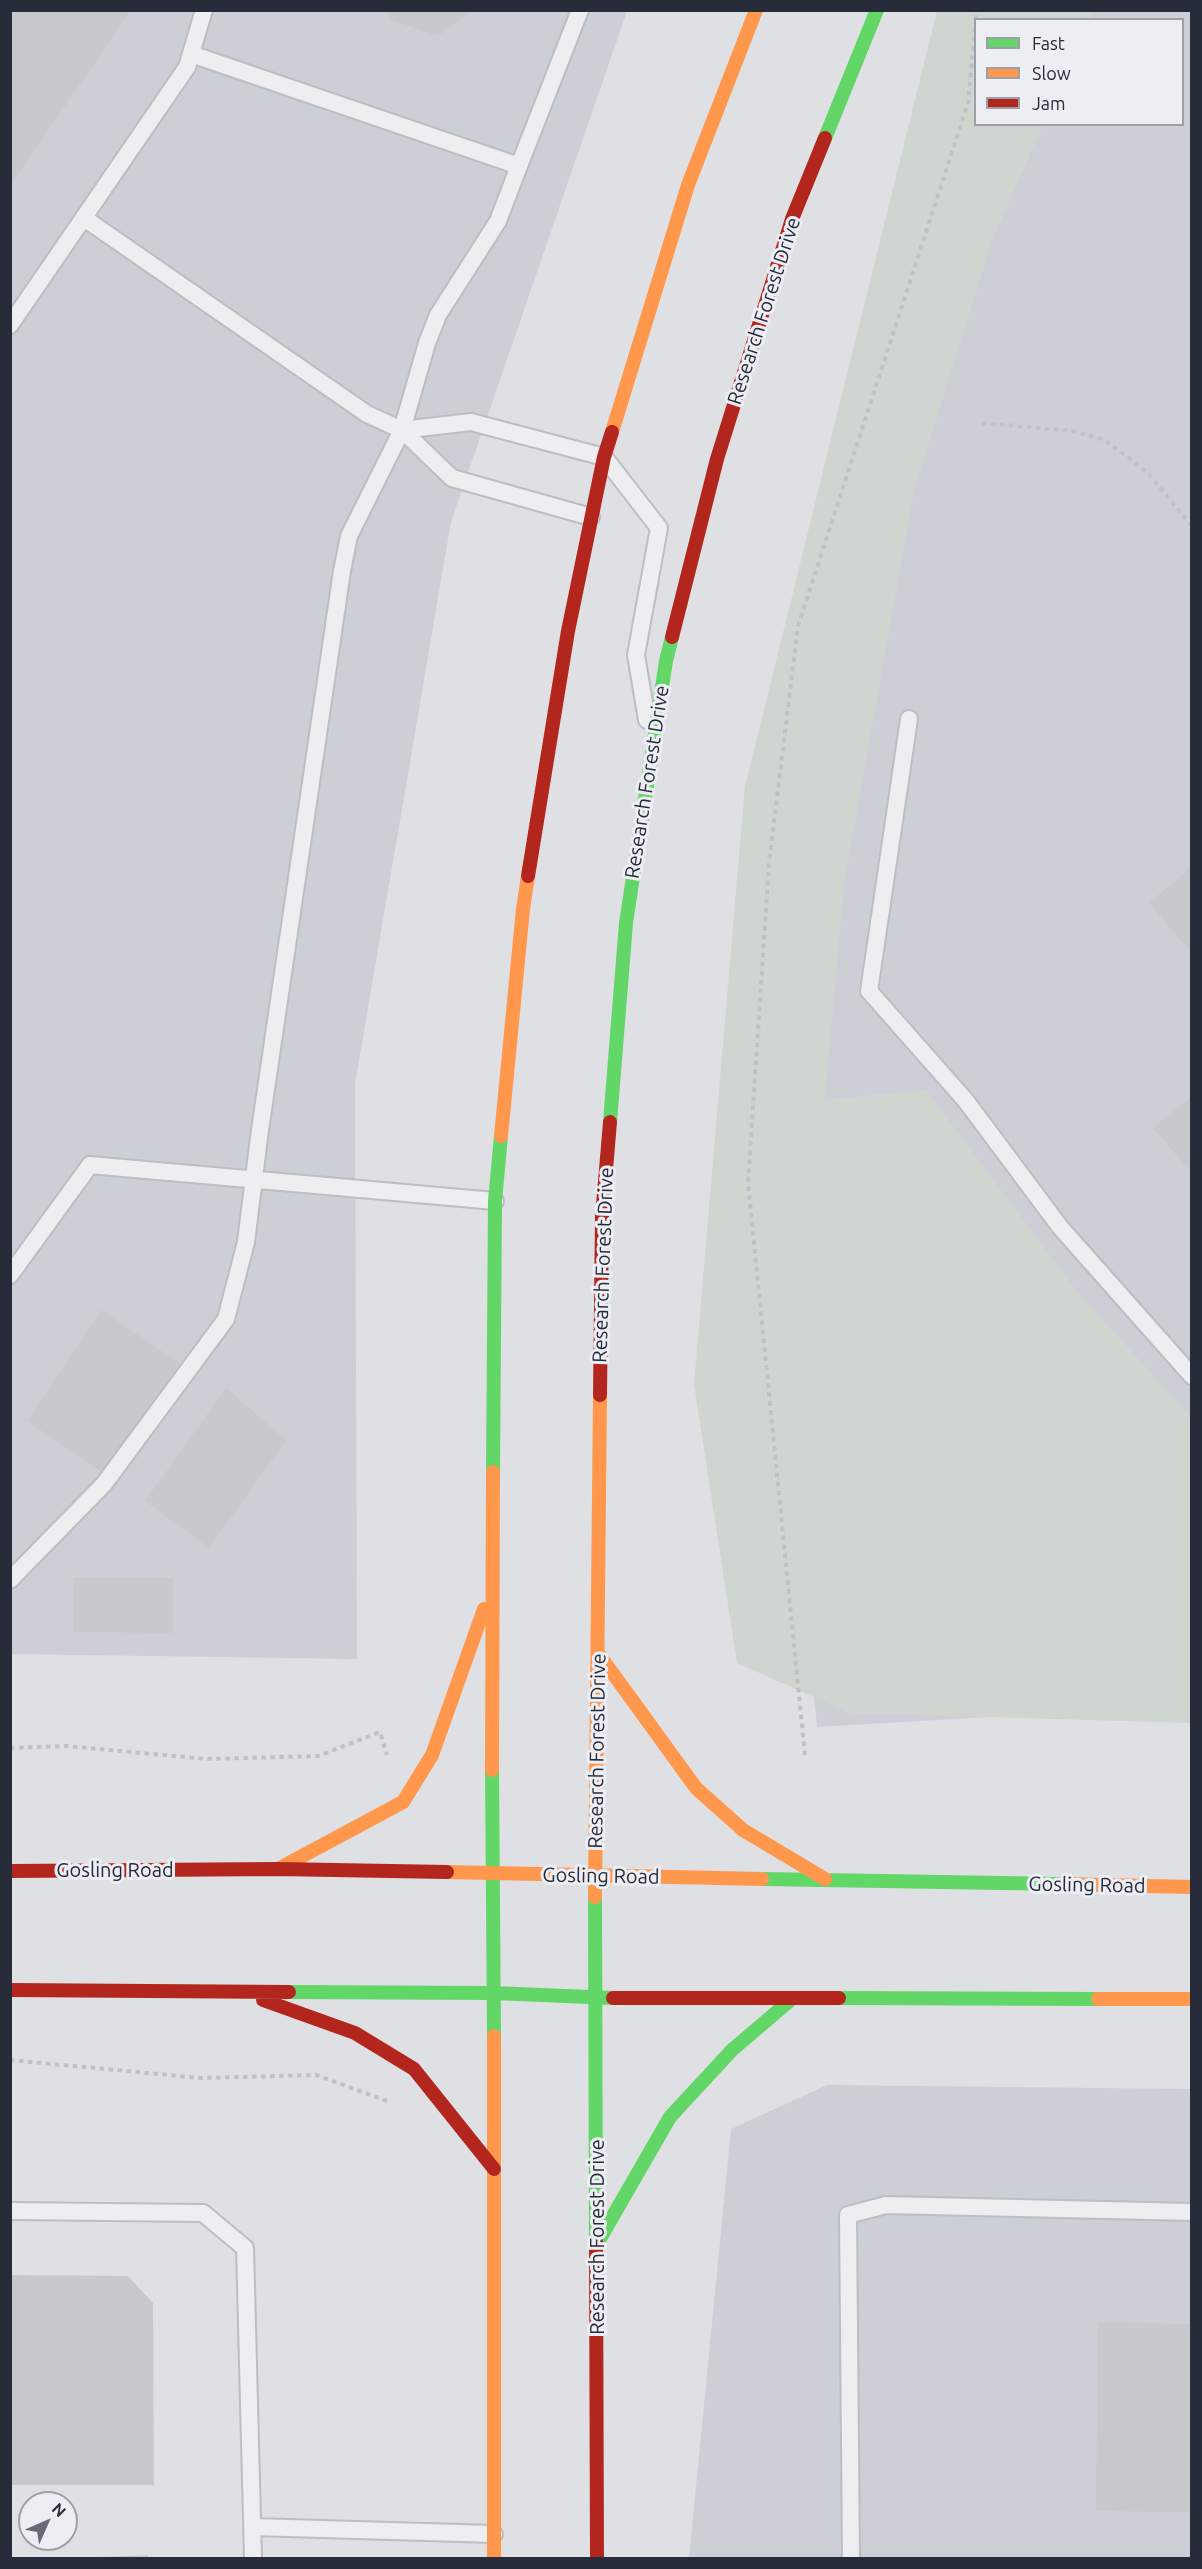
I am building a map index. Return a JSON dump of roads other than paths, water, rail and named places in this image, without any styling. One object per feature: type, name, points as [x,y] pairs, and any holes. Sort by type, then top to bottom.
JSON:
[{"type":"main road","points":[[494,2559],[494,1993],[491,1874],[495,1201],[523,909],[568,631],[604,457],[688,185],[756,10]]},
{"type":"main road","name":"Research Forest Drive","points":[[597,2559],[595,1876],[602,1217],[626,923],[666,661],[717,459],[792,219],[877,10]]},
{"type":"main road","points":[[278,1869],[403,1802],[432,1755],[492,1584]]},
{"type":"main road","points":[[598,1653],[696,1788],[743,1830],[827,1880]]},
{"type":"main road","name":"Gosling Road","points":[[10,1870],[278,1869],[1191,1887]]},
{"type":"main road","points":[[10,1990],[494,1993],[597,1998],[1191,1999]]},
{"type":"main road","points":[[239,1991],[355,2033],[414,2069],[494,2169]]},
{"type":"main road","points":[[597,2244],[670,2117],[732,2050],[794,1998]]},
{"type":"lane","points":[[10,326],[187,67],[204,10]]},
{"type":"lane","points":[[10,1580],[104,1484],[226,1319],[246,1242],[253,1180],[349,536],[402,430],[427,343],[438,315],[498,221],[580,10]]},
{"type":"lane","points":[[190,54],[519,166]]},
{"type":"lane","points":[[84,218],[367,414],[402,430],[452,478],[591,517]]},
{"type":"lane","points":[[402,430],[471,422],[604,457],[659,528],[636,655],[652,753]]},
{"type":"lane","points":[[909,719],[869,991],[966,1101],[1060,1227],[1191,1376]]},
{"type":"lane","points":[[10,1275],[90,1165],[495,1201]]},
{"type":"lane","points":[[850,2559],[848,2215],[886,2205],[1191,2212]]},
{"type":"lane","points":[[10,2211],[203,2213],[246,2248],[253,2559]]},
{"type":"lane","points":[[253,2527],[494,2534]]}]
